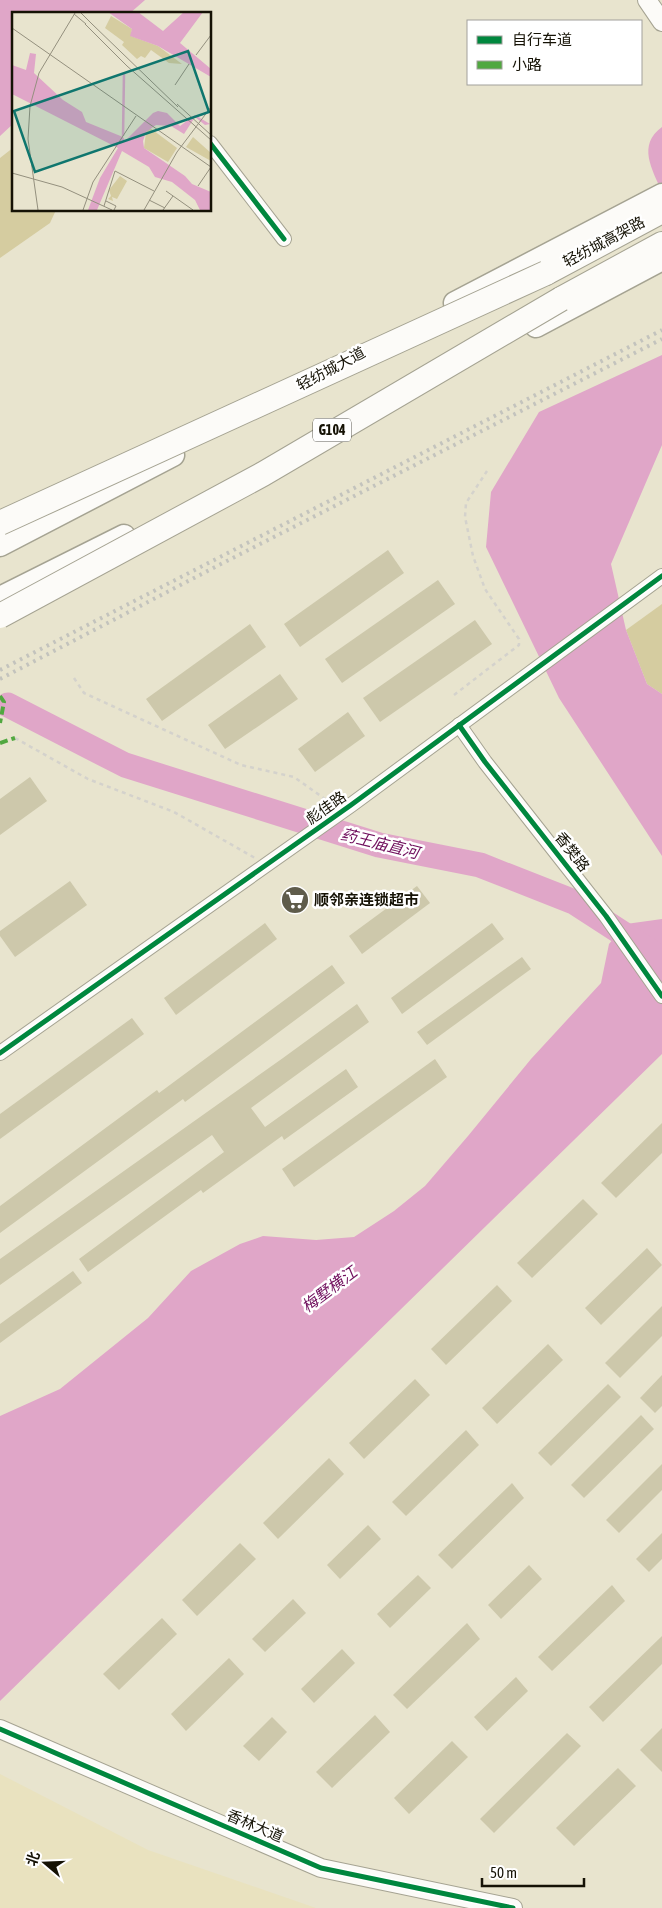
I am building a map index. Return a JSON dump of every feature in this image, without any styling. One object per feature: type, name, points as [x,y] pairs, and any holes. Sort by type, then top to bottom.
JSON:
[{"type":"highway","name":"轻纺城高架路","points":[[0,523],[546,273],[660,201]]},
{"type":"highway","name":"轻纺城高架路","points":[[0,616],[263,474],[561,299],[662,244]]},
{"type":"main road","name":"轻纺城大道","points":[[0,545],[111,488],[397,334],[660,201]]},
{"type":"main road","name":"G104","points":[[0,598],[135,531],[662,259]]},
{"type":"street","points":[[648,0],[662,22]]},
{"type":"street","points":[[211,144],[284,239]]},
{"type":"street","name":"彪佳路","points":[[0,1053],[352,805],[662,576]]},
{"type":"street","name":"香樊路","points":[[459,726],[606,916],[662,996]]},
{"type":"street","name":"香林大道","points":[[4,1732],[322,1868],[513,1908]]},
{"type":"path","points":[[454,695],[519,645],[519,639],[486,589],[473,556],[465,517],[466,503],[487,470]]},
{"type":"path","points":[[74,678],[84,693],[241,766],[294,777],[324,799],[352,805]]},
{"type":"path","points":[[15,738],[88,779],[174,812],[267,864]]},
{"type":"shaded area","points":[[12,149],[12,211],[56,211],[50,223],[0,258],[0,158]]},
{"type":"shaded area","points":[[662,604],[662,694],[647,684],[626,630]]},
{"type":"shaded area","points":[[0,1774],[148,1850],[316,1908],[0,1908]]},
{"type":"water","points":[[0,0],[145,0],[131,12],[12,12],[12,125],[0,136]]},
{"type":"water","points":[[662,127],[662,192],[651,166],[648,149],[654,134]]},
{"type":"water","points":[[662,355],[662,445],[611,564],[626,630],[647,684],[662,694],[662,856],[559,698],[486,547],[491,492],[539,412]]},
{"type":"water","name":"梅墅横江","points":[[662,919],[662,1054],[0,1701],[0,1416],[60,1389],[148,1318],[191,1271],[240,1244],[263,1236],[316,1240],[354,1237],[394,1211],[425,1186],[531,1059],[601,983],[609,944],[626,924]]},
{"type":"building","points":[[388,550],[404,573],[300,647],[284,624]]},
{"type":"building","points":[[438,580],[455,604],[342,683],[325,659]]},
{"type":"building","points":[[475,620],[492,644],[380,722],[363,698]]},
{"type":"building","points":[[250,624],[266,647],[162,721],[146,699]]},
{"type":"building","points":[[280,674],[298,699],[225,749],[208,725]]},
{"type":"building","points":[[348,712],[365,736],[315,772],[298,749]]},
{"type":"building","points":[[30,777],[47,801],[0,835],[0,799]]},
{"type":"building","points":[[70,881],[87,905],[15,957],[0,936],[0,931]]},
{"type":"building","points":[[417,886],[430,903],[362,954],[349,936]]},
{"type":"building","points":[[265,923],[277,939],[176,1015],[164,998]]},
{"type":"building","points":[[492,923],[504,939],[402,1014],[391,998]]},
{"type":"building","points":[[522,957],[531,969],[427,1045],[417,1032]]},
{"type":"building","points":[[332,965],[345,983],[185,1102],[183,1099],[0,1233],[0,1206],[157,1090],[159,1093]]},
{"type":"building","points":[[357,1004],[369,1022],[251,1108],[265,1127],[346,1069],[358,1087],[284,1140],[282,1136],[203,1193],[201,1190],[88,1272],[79,1259],[224,1152],[212,1135],[0,1285],[0,1259]]},
{"type":"building","points":[[132,1018],[144,1034],[0,1139],[0,1114]]},
{"type":"building","points":[[435,1059],[447,1077],[294,1187],[282,1169]]},
{"type":"building","points":[[662,1123],[662,1153],[616,1198],[601,1183]]},
{"type":"building","points":[[583,1199],[598,1214],[532,1278],[517,1263]]},
{"type":"building","points":[[647,1248],[662,1265],[601,1325],[585,1308]]},
{"type":"building","points":[[73,1271],[82,1283],[0,1343],[0,1324]]},
{"type":"building","points":[[497,1285],[512,1301],[446,1365],[431,1349]]},
{"type":"building","points":[[662,1306],[662,1336],[620,1378],[605,1363]]},
{"type":"building","points":[[548,1344],[563,1360],[497,1424],[482,1408]]},
{"type":"building","points":[[662,1375],[662,1406],[655,1413],[640,1398]]},
{"type":"building","points":[[415,1379],[430,1395],[364,1459],[349,1443]]},
{"type":"building","points":[[608,1384],[621,1397],[551,1466],[538,1453]]},
{"type":"building","points":[[641,1415],[654,1429],[584,1498],[571,1485]]},
{"type":"building","points":[[466,1430],[479,1445],[406,1516],[392,1502]]},
{"type":"building","points":[[329,1458],[344,1474],[278,1539],[263,1523]]},
{"type":"building","points":[[662,1464],[662,1490],[619,1533],[606,1520]]},
{"type":"building","points":[[512,1483],[524,1498],[452,1569],[438,1555]]},
{"type":"building","points":[[368,1525],[381,1539],[340,1579],[327,1565]]},
{"type":"building","points":[[662,1533],[662,1559],[649,1572],[636,1559]]},
{"type":"building","points":[[240,1543],[256,1559],[197,1616],[182,1600]]},
{"type":"building","points":[[529,1565],[542,1579],[501,1619],[488,1605]]},
{"type":"building","points":[[418,1575],[431,1588],[390,1628],[377,1614]]},
{"type":"building","points":[[612,1585],[625,1601],[552,1671],[538,1657]]},
{"type":"building","points":[[293,1599],[306,1613],[265,1652],[252,1639]]},
{"type":"building","points":[[162,1618],[177,1634],[119,1690],[103,1674]]},
{"type":"building","points":[[467,1623],[480,1639],[407,1709],[393,1695]]},
{"type":"building","points":[[662,1636],[662,1664],[603,1722],[589,1707]]},
{"type":"building","points":[[342,1649],[355,1663],[314,1703],[301,1689]]},
{"type":"building","points":[[229,1658],[244,1674],[186,1731],[171,1714]]},
{"type":"building","points":[[516,1677],[528,1691],[487,1731],[474,1717]]},
{"type":"building","points":[[375,1715],[390,1732],[332,1788],[316,1772]]},
{"type":"building","points":[[272,1717],[287,1732],[259,1761],[243,1746]]},
{"type":"building","points":[[662,1728],[662,1772],[640,1750]]},
{"type":"building","points":[[567,1733],[581,1746],[494,1833],[480,1819]]},
{"type":"building","points":[[452,1741],[468,1757],[409,1814],[394,1798]]},
{"type":"building","points":[[618,1768],[636,1786],[574,1846],[556,1828]]},
{"type":"waterway","name":"药王庙直河","points":[[8,705],[125,765],[379,845],[480,865],[574,902],[662,959]]},
{"type":"railway","points":[[0,670],[662,330]]},
{"type":"railway","points":[[0,679],[662,339]]},
{"type":"marked path","points":[[0,696],[4,702],[0,723]]},
{"type":"marked path","points":[[0,743],[15,738]]},
{"type":"cycle path","points":[[211,144],[284,239]]},
{"type":"cycle path","points":[[0,1053],[351,805],[662,576]]},
{"type":"cycle path","points":[[459,725],[485,762],[606,916],[662,996]]},
{"type":"cycle path","points":[[0,1729],[321,1868],[513,1908]]},
{"type":"place","name":"顺邻亲连锁超市","points":[[295,900]]}]
